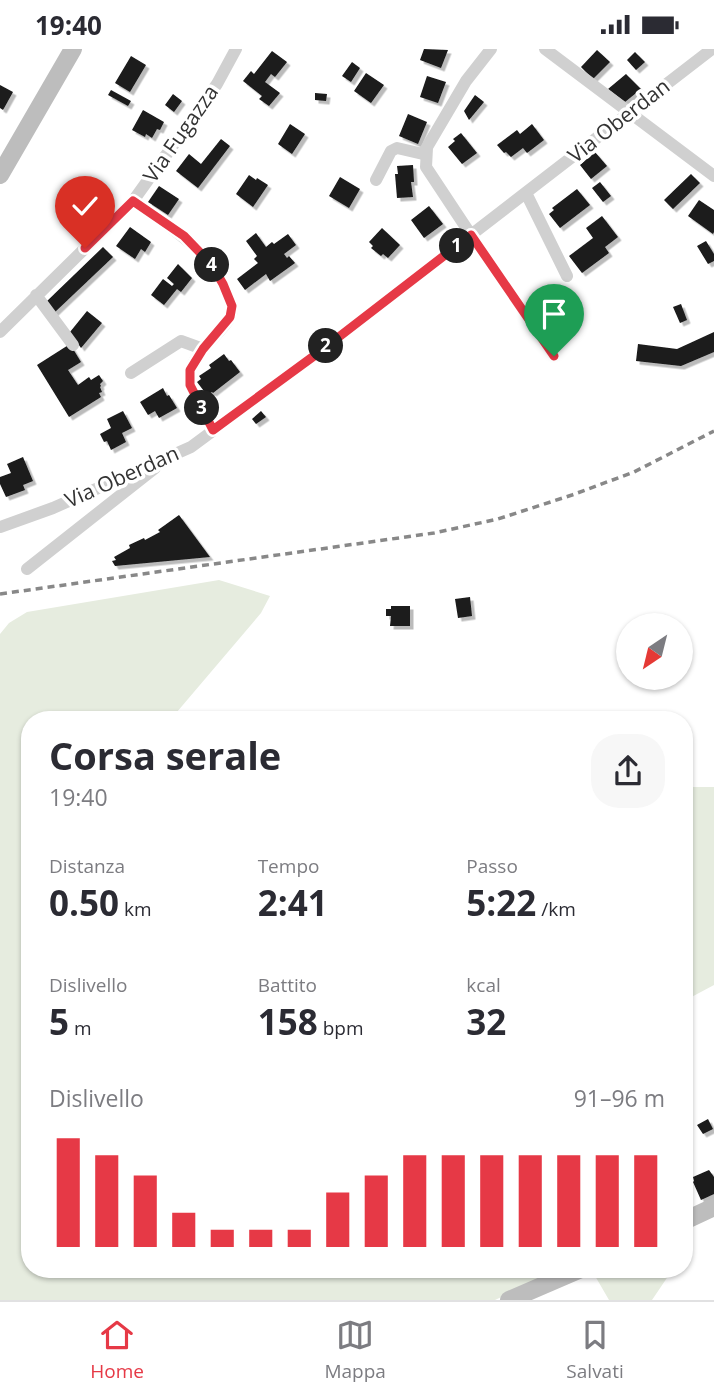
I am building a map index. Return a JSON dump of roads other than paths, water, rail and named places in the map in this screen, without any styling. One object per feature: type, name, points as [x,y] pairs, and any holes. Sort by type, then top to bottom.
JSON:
[{"type":"main road","points":[[0,175],[73,49]]},
{"type":"main road","points":[[693,1216],[714,1207]]},
{"type":"main road","points":[[509,1300],[560,1278]]},
{"type":"street","name":"Via Fugazza","points":[[0,332],[133,201],[217,84],[236,49]]},
{"type":"street","points":[[376,180],[391,151],[397,148],[423,154],[466,81],[491,49]]},
{"type":"street","points":[[545,49],[714,176]]},
{"type":"street","name":"Via Oberdan","points":[[0,527],[53,509],[191,447],[318,353],[712,49]]},
{"type":"street","points":[[427,148],[426,167],[554,356]]},
{"type":"street","points":[[526,193],[567,275]]},
{"type":"street","points":[[133,201],[184,236],[212,265],[232,306],[230,317],[203,349],[190,370],[190,385],[213,430]]},
{"type":"street","points":[[36,295],[73,345]]},
{"type":"street","points":[[131,373],[181,341],[203,349]]},
{"type":"street","points":[[27,569],[172,455]]},
{"type":"railway","points":[[0,594],[434,533],[498,519],[634,472],[714,431]]}]
